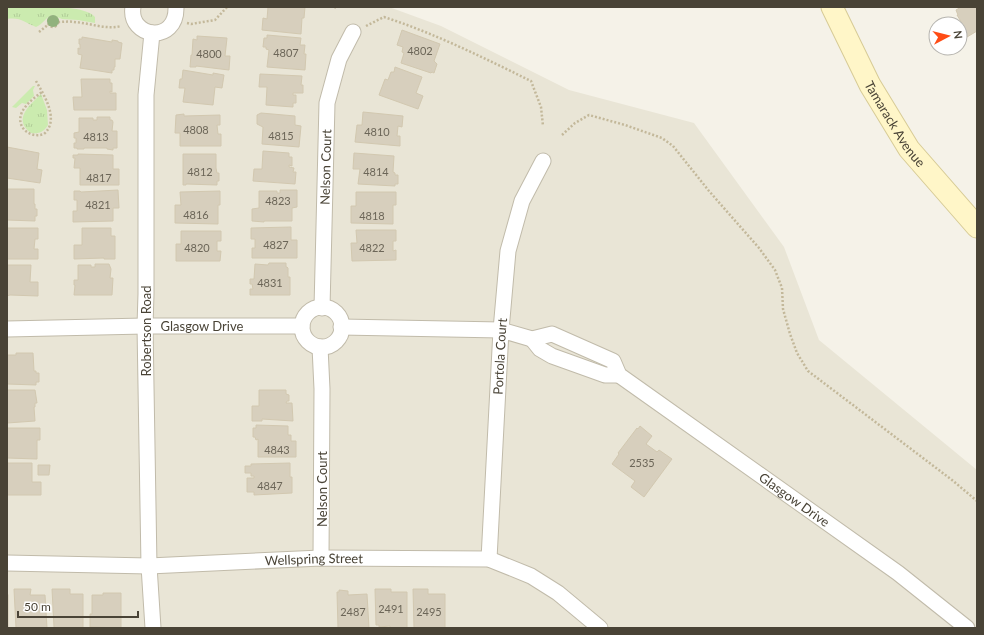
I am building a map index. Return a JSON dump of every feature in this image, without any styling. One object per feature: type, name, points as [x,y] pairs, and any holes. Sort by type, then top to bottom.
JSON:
[{"type":"main road","name":"Tamarack Avenue","points":[[832,7],[870,85],[909,149],[977,227]]},
{"type":"street","points":[[133,7],[132,12],[137,25],[142,30],[152,33],[164,31],[170,27],[174,21],[176,7]]},
{"type":"street","name":"Nelson Court","points":[[322,308],[327,104],[339,59],[353,32]]},
{"type":"street","name":"Robertson Road","points":[[152,33],[146,95],[145,326],[149,566],[153,628]]},
{"type":"street","name":"Portola Court","points":[[489,559],[501,330],[508,251],[522,201],[543,161]]},
{"type":"street","points":[[322,308],[332,310],[337,315],[341,327],[340,334],[333,344],[327,347],[314,346],[308,342],[304,336],[302,326],[304,318],[308,313],[314,309],[322,308]]},
{"type":"street","name":"Glasgow Drive","points":[[7,329],[145,326],[302,326]]},
{"type":"street","name":"Glasgow Drive","points":[[341,327],[501,330],[532,339],[552,334],[613,361],[619,375],[898,573],[967,628]]},
{"type":"street","name":"Glasgow Drive","points":[[532,339],[540,349],[552,356],[605,375],[619,375]]},
{"type":"street","name":"Nelson Court","points":[[320,347],[322,389],[321,558]]},
{"type":"street","points":[[575,365],[583,348]]},
{"type":"street","name":"Wellspring Street","points":[[7,563],[149,566],[321,558],[489,559],[531,576],[558,593],[600,628]]},
{"type":"path","points":[[185,22],[191,24],[215,20],[227,7]]},
{"type":"path","points":[[353,32],[377,21],[384,16],[404,23],[490,61],[531,81],[541,107],[543,126]]},
{"type":"path","points":[[39,32],[49,24],[49,20],[53,17],[56,18],[58,22]]},
{"type":"path","points":[[49,24],[51,27],[54,27],[58,22]]},
{"type":"path","points":[[58,22],[74,22],[116,28],[124,26]]},
{"type":"path","points":[[36,81],[42,92],[48,105],[51,116],[50,125],[44,134],[38,136],[25,131],[20,117],[23,110],[42,92]]},
{"type":"path","points":[[562,135],[575,123],[590,115],[662,138],[673,146],[709,191],[759,248],[775,270],[782,288],[784,309],[790,334],[797,353],[808,371],[946,475],[977,501]]},
{"type":"shaded area","points":[[7,7],[389,7],[441,26],[569,90],[694,123],[784,247],[819,340],[977,470],[977,628],[7,628]]},
{"type":"green space","points":[[40,6],[79,10],[89,13],[95,17],[95,23],[62,19],[52,15],[36,27],[19,20],[7,19],[7,7]]},
{"type":"green space","points":[[33,86],[35,86],[33,90],[34,96],[26,104],[22,103],[16,108],[12,107]]},
{"type":"green space","points":[[41,94],[47,110],[48,125],[41,132],[31,133],[23,123],[23,117],[28,107]]},
{"type":"building","points":[[268,7],[305,7],[304,18],[302,18],[301,34],[262,30],[263,18],[267,19]]},
{"type":"building","points":[[961,7],[977,7],[977,31],[968,36],[968,16],[958,16],[956,10]]},
{"type":"building","points":[[402,30],[440,44],[434,61],[437,64],[434,73],[401,63],[404,53],[402,52],[403,47],[397,45]]},
{"type":"building","points":[[267,35],[301,38],[300,45],[305,45],[305,70],[267,67],[269,50],[266,49],[266,47],[263,47],[264,38],[267,38]]},
{"type":"building","points":[[197,36],[227,38],[225,56],[230,56],[229,70],[196,66],[190,67],[193,39],[197,40]]},
{"type":"building","points":[[82,37],[112,42],[112,40],[122,43],[120,59],[115,59],[115,67],[114,70],[112,70],[112,73],[80,68],[82,55],[78,54],[78,48],[80,49],[79,39],[82,39]]},
{"type":"building","points":[[395,67],[422,77],[416,93],[423,96],[418,109],[379,95],[385,79],[388,80],[391,72],[394,72]]},
{"type":"building","points":[[183,70],[213,75],[213,73],[224,75],[222,88],[215,87],[213,105],[183,102],[185,88],[179,88]]},
{"type":"building","points":[[260,74],[302,76],[301,85],[303,85],[303,93],[293,93],[293,95],[296,95],[296,103],[293,103],[293,107],[266,105],[267,87],[259,87]]},
{"type":"building","points":[[81,79],[110,79],[110,83],[112,83],[112,92],[110,91],[110,93],[116,93],[116,110],[74,110],[73,97],[82,97]]},
{"type":"building","points":[[363,112],[403,116],[402,127],[398,126],[397,136],[400,136],[400,146],[355,142],[357,125],[362,125]]},
{"type":"building","points":[[261,113],[295,116],[295,125],[301,126],[299,147],[262,144],[263,127],[257,124],[257,115]]},
{"type":"building","points":[[184,114],[184,116],[220,115],[220,125],[217,125],[218,134],[221,134],[221,146],[180,146],[180,133],[175,133],[176,115]]},
{"type":"building","points":[[97,117],[110,117],[110,120],[112,120],[112,131],[117,131],[117,148],[113,148],[113,150],[107,148],[74,148],[76,138],[74,138],[74,133],[79,132],[79,118],[93,118],[93,120],[97,120]]},
{"type":"building","points":[[7,147],[39,153],[37,169],[42,170],[40,183],[7,178]]},
{"type":"building","points":[[263,151],[289,153],[289,157],[292,157],[292,166],[289,165],[289,167],[294,168],[293,172],[296,172],[295,184],[253,181],[254,169],[262,169]]},
{"type":"building","points":[[354,153],[394,156],[393,172],[395,175],[398,175],[398,184],[395,184],[395,186],[358,184],[360,169],[353,169]]},
{"type":"building","points":[[183,154],[216,154],[216,168],[217,173],[219,173],[219,181],[217,181],[217,185],[183,185]]},
{"type":"building","points":[[73,155],[113,155],[113,169],[119,169],[119,185],[80,185],[80,168],[74,168],[75,158],[73,158]]},
{"type":"building","points":[[7,189],[34,189],[34,204],[35,209],[37,209],[35,221],[7,220]]},
{"type":"building","points":[[118,190],[119,208],[113,208],[113,221],[73,222],[73,211],[77,211],[77,200],[74,200],[74,191]]},
{"type":"building","points":[[280,190],[297,190],[297,207],[292,208],[292,221],[252,221],[252,209],[259,208],[259,191],[277,191],[277,193],[280,193]]},
{"type":"building","points":[[220,191],[218,224],[175,223],[175,205],[181,205],[180,192]]},
{"type":"building","points":[[356,192],[396,192],[396,205],[393,205],[393,224],[351,223],[351,206],[356,206]]},
{"type":"building","points":[[291,227],[291,240],[297,240],[297,258],[252,258],[252,248],[255,248],[255,239],[251,239],[251,228]]},
{"type":"building","points":[[7,228],[38,228],[38,239],[35,239],[34,249],[38,249],[38,259],[7,259]]},
{"type":"building","points":[[82,228],[111,228],[111,236],[115,236],[115,259],[74,259],[74,245],[82,245]]},
{"type":"building","points":[[356,230],[396,230],[396,241],[393,241],[393,251],[396,250],[396,260],[352,261],[351,243],[357,243]]},
{"type":"building","points":[[181,231],[221,231],[221,241],[217,241],[217,251],[221,251],[220,261],[176,261],[176,244],[181,244]]},
{"type":"building","points":[[269,263],[286,263],[286,267],[288,268],[288,277],[290,277],[290,295],[250,295],[250,289],[253,289],[252,284],[250,284],[250,279],[254,279],[255,264],[268,265]]},
{"type":"building","points":[[95,264],[109,264],[111,269],[110,278],[113,278],[112,295],[74,295],[74,280],[78,280],[78,265],[91,265],[91,267],[95,267]]},
{"type":"building","points":[[7,265],[31,265],[30,282],[38,282],[38,296],[7,296]]},
{"type":"building","points":[[16,353],[33,353],[34,371],[39,373],[39,382],[36,382],[36,385],[7,384],[7,355],[16,355]]},
{"type":"building","points":[[7,390],[35,390],[37,403],[35,403],[34,407],[35,421],[7,423]]},
{"type":"building","points":[[259,390],[286,390],[286,394],[289,395],[289,401],[286,403],[292,403],[293,421],[262,419],[262,421],[252,421],[252,406],[259,406]]},
{"type":"building","points":[[256,425],[288,426],[288,435],[291,435],[291,441],[296,441],[296,457],[258,457],[258,439],[256,440],[255,437],[253,437],[253,428],[256,428]]},
{"type":"building","points":[[640,426],[652,436],[646,444],[657,452],[659,450],[672,459],[644,497],[631,487],[635,481],[612,464],[619,454],[618,453]]},
{"type":"building","points":[[7,428],[40,428],[40,440],[37,440],[37,459],[7,458]]},
{"type":"building","points":[[7,463],[32,463],[32,482],[41,482],[41,495],[7,495]]},
{"type":"building","points":[[290,463],[292,493],[254,495],[254,492],[247,492],[247,478],[254,478],[254,476],[251,476],[251,473],[245,473],[245,466],[251,466],[251,464]]},
{"type":"building","points":[[38,465],[50,465],[49,475],[38,475]]},
{"type":"building","points":[[14,589],[31,589],[30,595],[45,595],[47,628],[16,628]]},
{"type":"building","points":[[52,589],[70,589],[70,594],[83,594],[83,628],[53,628]]},
{"type":"building","points":[[375,589],[391,589],[391,592],[407,592],[407,628],[390,628],[390,626],[379,627],[379,625],[376,625]]},
{"type":"building","points":[[413,589],[428,589],[428,594],[445,594],[445,628],[414,628]]},
{"type":"building","points":[[339,590],[348,591],[348,595],[367,594],[369,628],[338,628],[337,592],[339,592]]},
{"type":"building","points":[[103,593],[121,593],[121,628],[90,627],[92,595],[103,595]]},
{"type":"building","points":[[8,595],[8,628],[7,628]]}]
